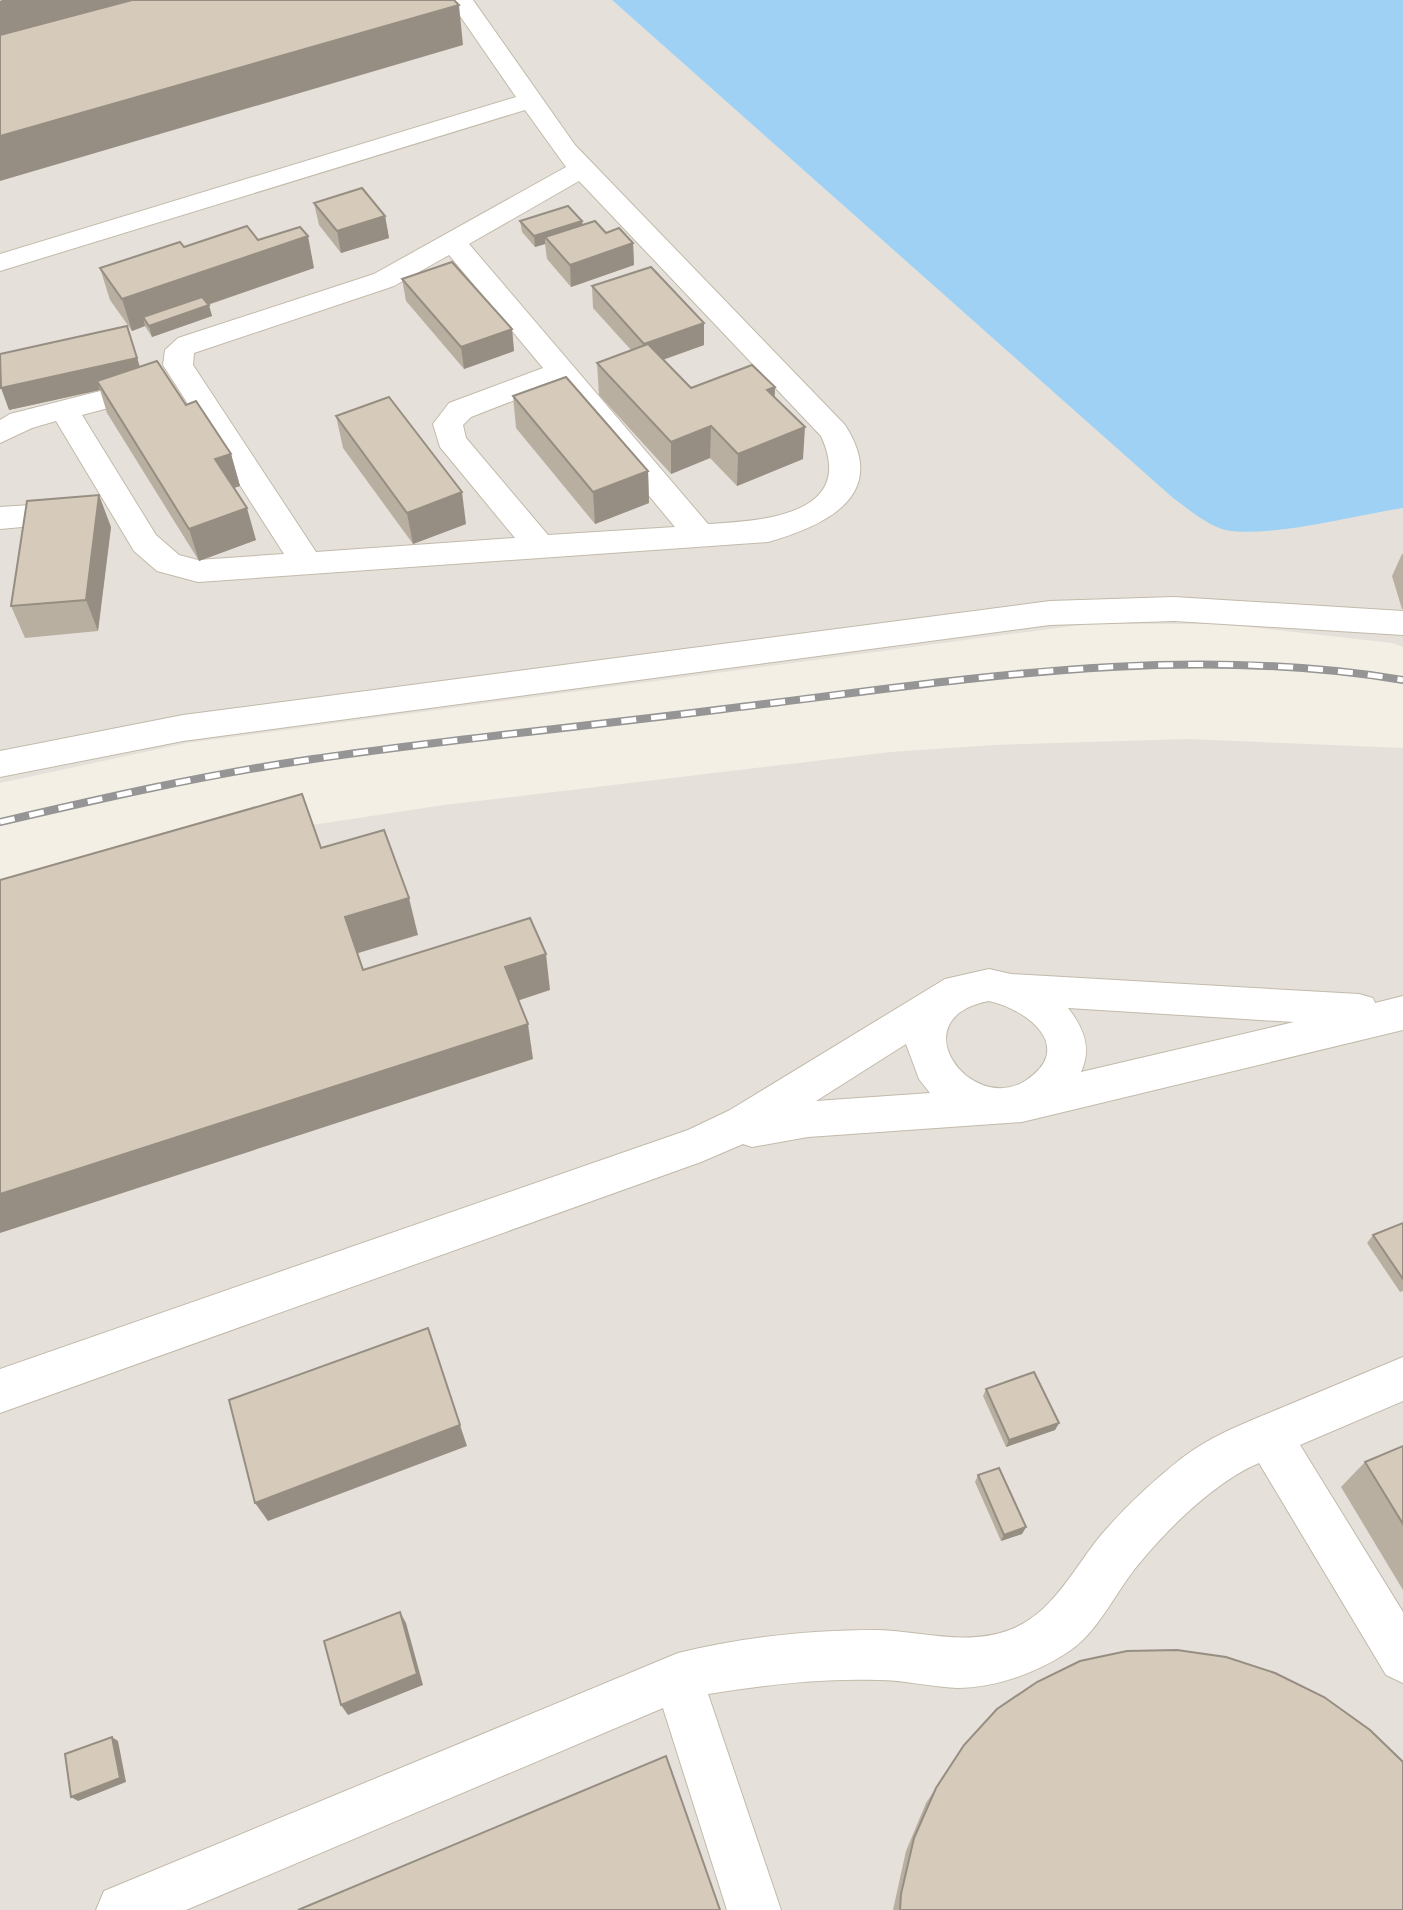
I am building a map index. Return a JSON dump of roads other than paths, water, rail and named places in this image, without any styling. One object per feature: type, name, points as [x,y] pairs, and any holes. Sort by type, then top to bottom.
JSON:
[{"type":"lane","points":[[65,411],[155,554],[182,568],[215,571],[768,531],[788,527],[822,510],[842,485],[846,472],[842,444],[834,432],[582,169],[461,0]]},
{"type":"lane","points":[[0,263],[533,100]]},
{"type":"lane","points":[[308,565],[185,376],[177,357],[188,344],[384,280],[582,169]]},
{"type":"lane","points":[[453,242],[701,537]]},
{"type":"lane","points":[[541,548],[452,440],[448,424],[460,410],[561,371]]},
{"type":"lane","points":[[0,433],[21,421],[119,398],[185,376]]},
{"type":"lane","points":[[0,518],[125,510]]},
{"type":"lane","points":[[0,764],[183,728],[1050,613],[1174,610],[1403,623]]},
{"type":"lane","points":[[676,1153],[745,1123],[946,999],[963,990],[983,986],[1330,1010],[1403,1011]]},
{"type":"lane","points":[[946,999],[933,1013],[927,1028],[926,1047],[931,1064],[959,1094],[1011,1105],[1056,1085],[1065,1069],[1069,1052],[1065,1034],[1042,1003],[1023,992],[1003,987]]},
{"type":"lane","points":[[0,1391],[676,1153],[788,1121],[1011,1105],[1403,1011]]},
{"type":"lane","points":[[123,1910],[678,1678],[708,1669],[793,1656],[880,1655],[958,1663],[991,1660],[1023,1650],[1052,1634],[1075,1612],[1116,1553],[1170,1497],[1231,1452],[1403,1380]]},
{"type":"lane","points":[[1269,1437],[1403,1658]]},
{"type":"lane","points":[[678,1678],[754,1910]]},
{"type":"water","points":[[612,0],[1403,0],[1403,508],[1309,526],[1257,532],[1219,528],[1201,518],[1173,498]]},
{"type":"railway","points":[[0,822],[187,781],[353,753],[978,678],[1148,665],[1232,665],[1318,669],[1403,680]]}]
